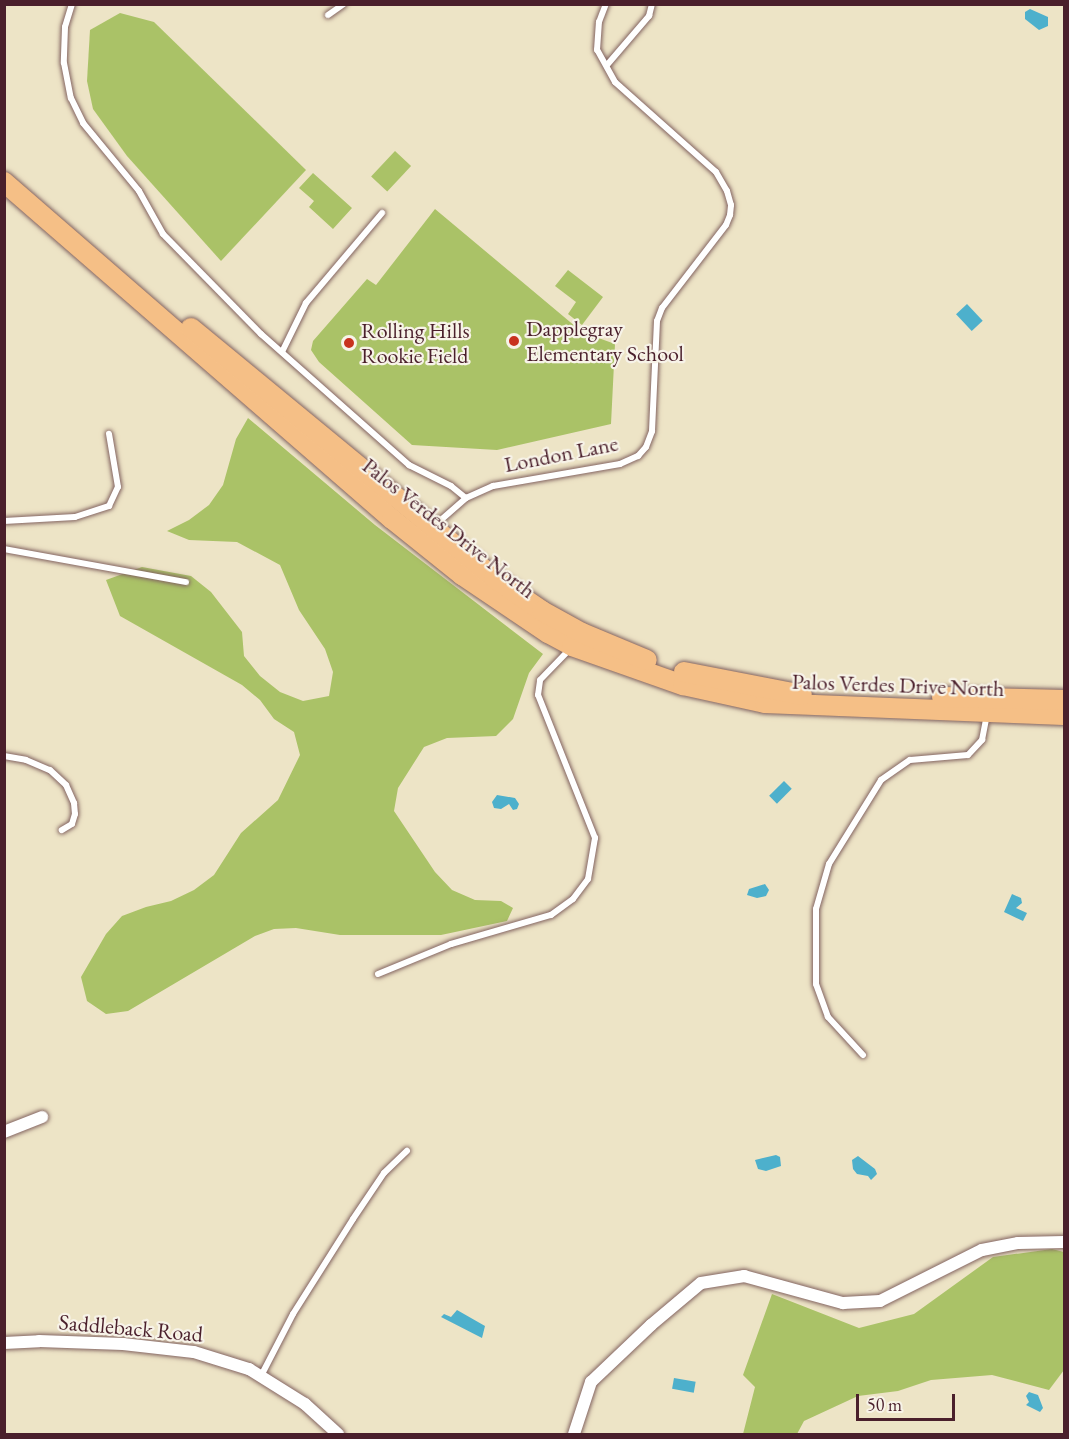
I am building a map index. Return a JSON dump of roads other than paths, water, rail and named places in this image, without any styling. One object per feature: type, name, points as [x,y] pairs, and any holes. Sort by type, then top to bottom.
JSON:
[{"type":"main road","name":"Palos Verdes Drive North","points":[[4,168],[431,529],[577,639]]},
{"type":"main road","name":"Palos Verdes Drive North","points":[[4,182],[392,519],[462,575],[541,629],[577,639],[683,686],[765,703],[987,705],[1065,700]]},
{"type":"main road","points":[[326,461],[350,470],[410,522],[431,529],[462,575]]},
{"type":"main road","name":"Palos Verdes Drive North","points":[[987,705],[1065,715]]},
{"type":"street","points":[[4,1132],[42,1117]]},
{"type":"street","points":[[574,1434],[591,1382],[651,1325],[701,1283],[744,1276],[843,1303],[880,1301],[982,1250],[1018,1243],[1065,1242]]},
{"type":"street","name":"Saddleback Road","points":[[4,1343],[39,1341],[123,1344],[194,1352],[249,1369],[305,1404],[338,1434]]},
{"type":"lane","points":[[72,4],[65,27],[64,63],[71,98],[83,123],[139,191],[163,234],[261,334],[409,465],[451,486],[466,498]]},
{"type":"lane","points":[[328,15],[344,4]]},
{"type":"lane","name":"London Lane","points":[[431,529],[466,498],[492,486],[620,464],[638,456],[646,447],[652,431],[657,321],[662,308],[726,225],[730,215],[731,205],[727,191],[716,172],[628,96],[615,82],[597,50],[599,22],[606,4]]},
{"type":"lane","points":[[607,65],[649,16],[652,4]]},
{"type":"lane","points":[[282,352],[306,303],[382,213]]},
{"type":"lane","points":[[4,521],[75,517],[109,506],[118,487],[109,434]]},
{"type":"lane","points":[[4,549],[186,582]]},
{"type":"lane","points":[[378,974],[451,944],[551,915],[573,899],[588,879],[595,838],[538,695],[540,680],[577,639]]},
{"type":"lane","points":[[862,1054],[828,1017],[816,984],[816,909],[829,864],[881,780],[910,760],[969,755],[982,740],[987,705]]},
{"type":"lane","points":[[4,756],[26,760],[50,770],[66,785],[74,803],[75,814],[72,824],[62,830]]},
{"type":"lane","points":[[261,1377],[293,1314],[353,1219],[384,1173],[407,1151]]},
{"type":"water","points":[[1030,9],[1048,17],[1048,26],[1039,30],[1025,19],[1025,12]]},
{"type":"water","points":[[967,304],[983,321],[972,331],[956,314]]},
{"type":"water","points":[[784,781],[792,789],[777,804],[769,796]]},
{"type":"water","points":[[497,795],[515,798],[519,804],[517,809],[513,810],[509,804],[501,809],[494,808],[492,802]]},
{"type":"water","points":[[765,884],[769,890],[766,896],[757,898],[747,895],[749,889]]},
{"type":"water","points":[[1012,894],[1021,898],[1022,903],[1016,908],[1027,913],[1023,921],[1004,912]]},
{"type":"water","points":[[776,1155],[780,1157],[781,1166],[766,1171],[758,1169],[755,1160]]},
{"type":"water","points":[[858,1156],[875,1169],[877,1174],[871,1180],[868,1176],[857,1174],[853,1169],[852,1160]]},
{"type":"water","points":[[457,1310],[485,1326],[482,1338],[441,1317],[444,1314],[451,1317]]},
{"type":"water","points":[[674,1378],[696,1382],[694,1393],[672,1389]]},
{"type":"water","points":[[1029,1392],[1038,1395],[1043,1408],[1040,1412],[1026,1405],[1029,1402],[1026,1396]]},
{"type":"place","name":"Dapplegray Elementary School","points":[[514,341]]},
{"type":"place","name":"Rolling Hills Rookie Field","points":[[349,343]]}]
